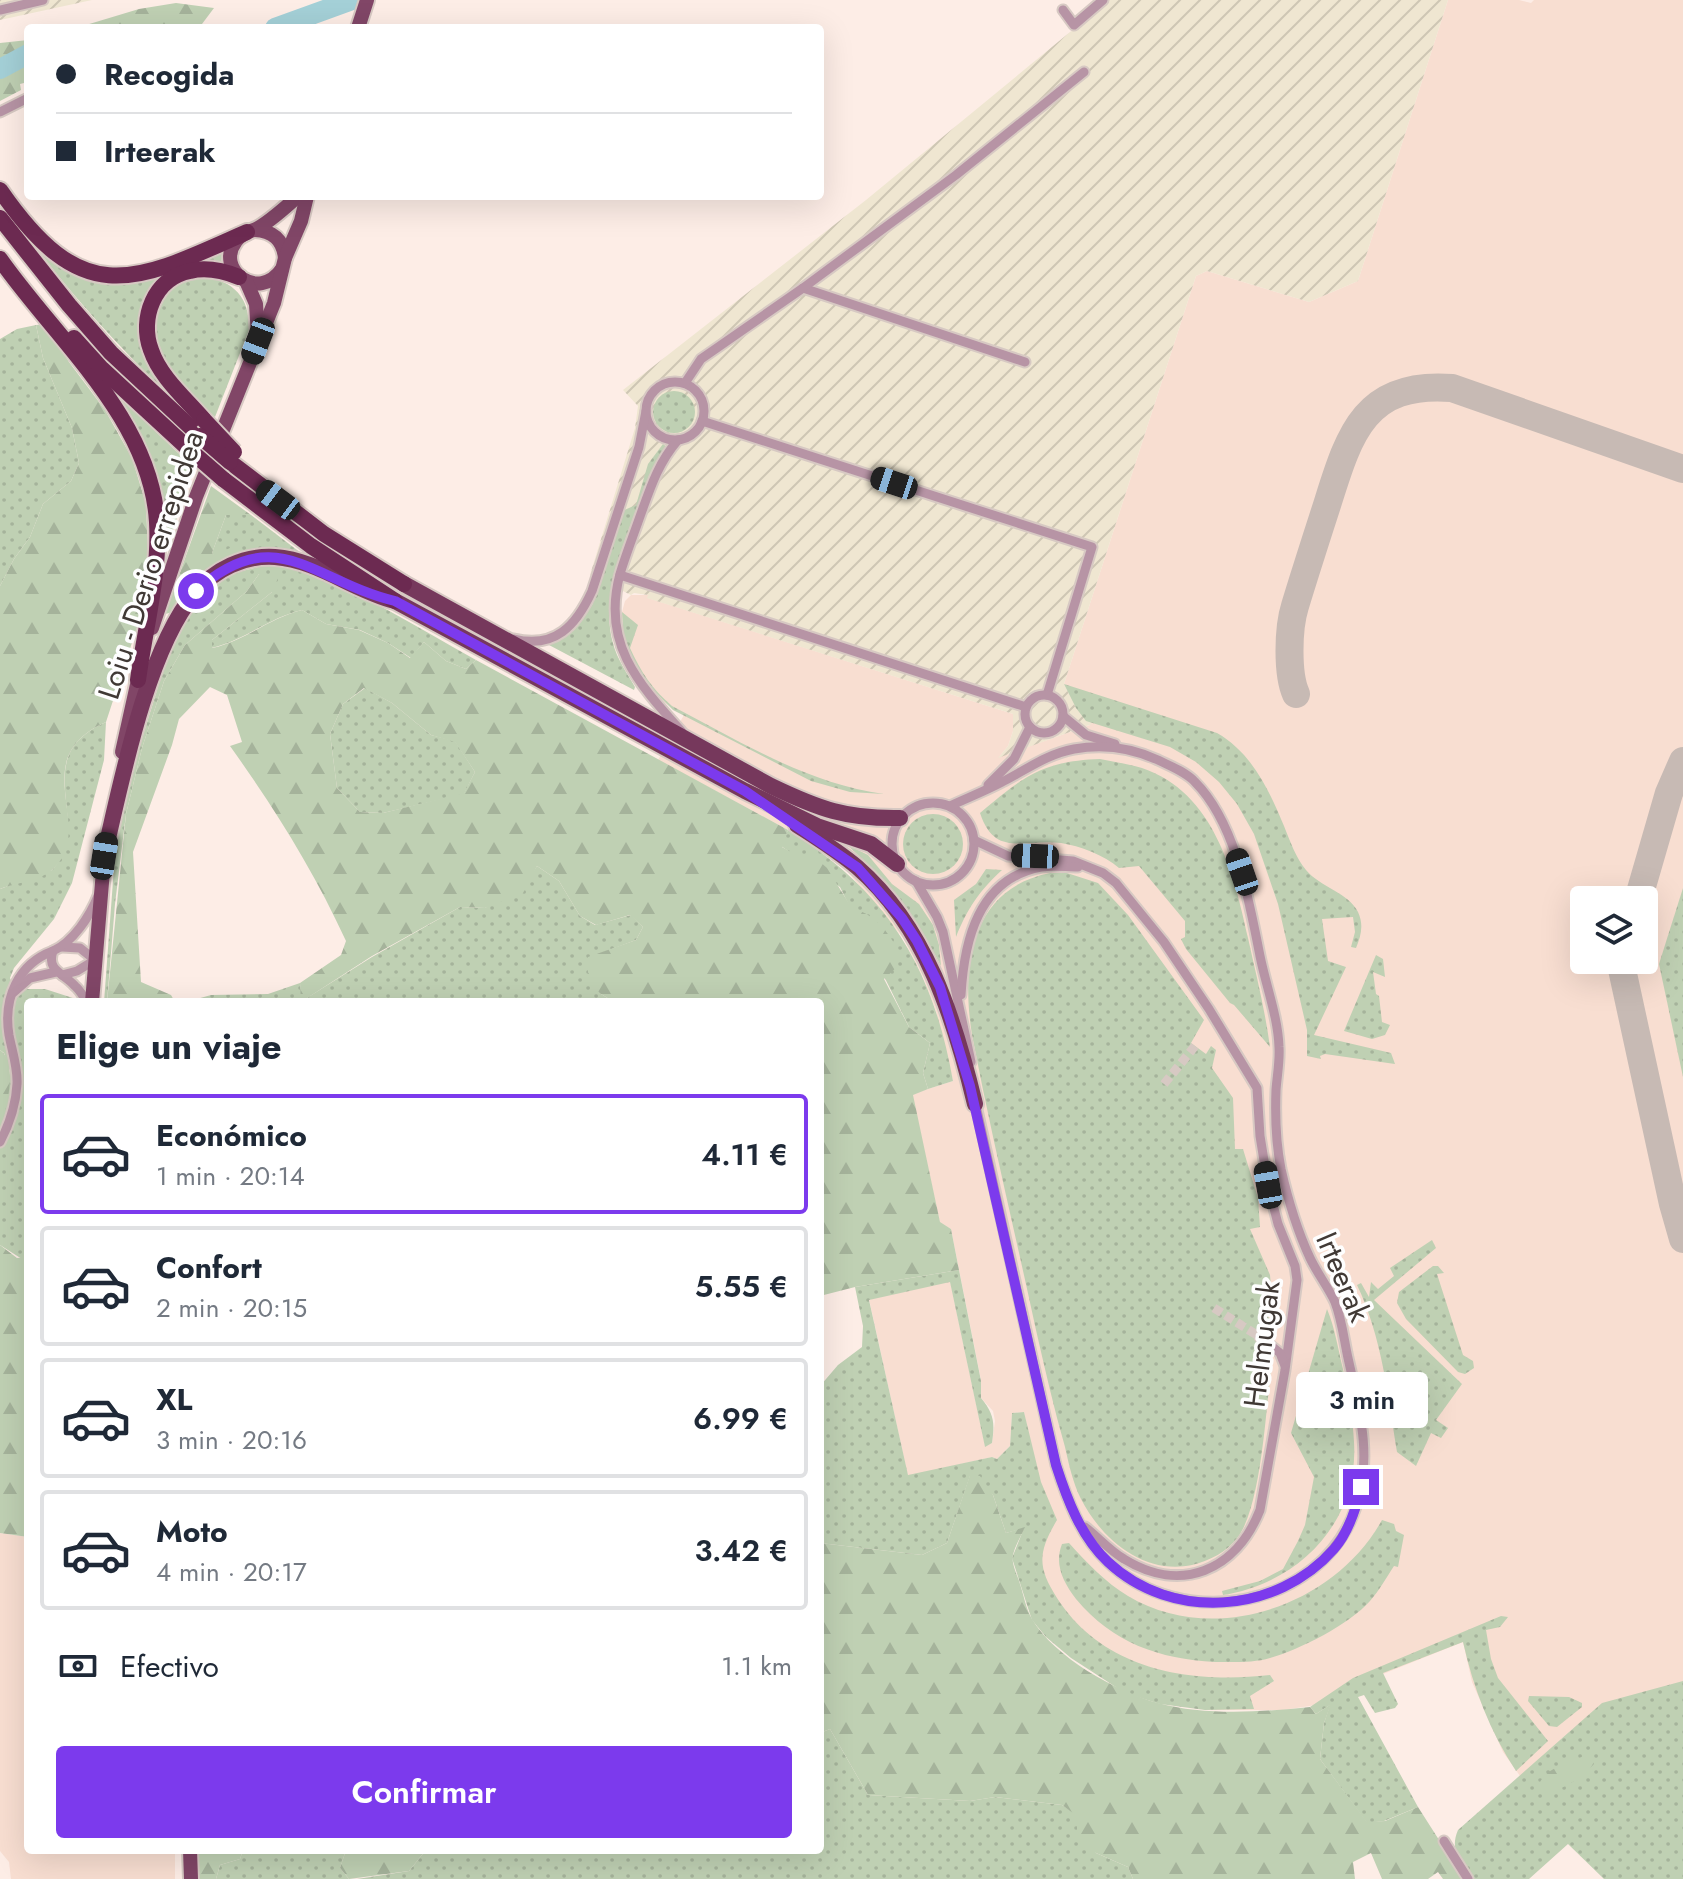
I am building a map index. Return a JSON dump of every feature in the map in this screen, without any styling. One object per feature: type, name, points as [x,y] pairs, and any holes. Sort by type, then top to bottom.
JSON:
[{"type":"highway","points":[[0,190],[15,212],[68,263],[117,278],[161,269],[251,231]]},
{"type":"highway","points":[[0,218],[111,353],[324,534],[404,584],[771,786],[816,807],[856,816],[900,818]]},
{"type":"highway","points":[[0,247],[102,369],[223,479],[311,546],[395,601],[745,791],[817,826],[858,838],[897,864]]},
{"type":"highway","points":[[0,259],[125,421],[147,471],[157,521],[157,552],[138,680]]},
{"type":"highway","points":[[202,428],[152,355],[146,336],[150,304],[158,291],[189,271],[225,272],[242,279]]},
{"type":"highway","points":[[104,856],[137,726],[167,637],[190,599],[215,573],[238,561],[279,557],[375,596],[395,601]]},
{"type":"highway","points":[[745,791],[858,868],[902,918],[940,987],[975,1104]]},
{"type":"main road","points":[[358,24],[367,1]]},
{"type":"main road","points":[[258,341],[256,304],[234,271],[231,256],[235,241],[293,200]]},
{"type":"main road","name":"Loiu - Derio errepidea","points":[[90,998],[104,856],[115,786],[138,680],[171,567],[274,303],[284,262],[306,200]]},
{"type":"main road","points":[[242,279],[261,284],[268,282],[280,273],[284,262],[277,237],[251,231]]},
{"type":"main road","points":[[190,1854],[191,1879]]},
{"type":"street","points":[[0,10],[43,0]]},
{"type":"street","points":[[1063,10],[1074,25],[1103,0]]},
{"type":"street","points":[[685,383],[701,359],[956,175],[1084,72]]},
{"type":"street","points":[[0,112],[24,100]]},
{"type":"street","points":[[803,288],[1025,362]]},
{"type":"street","points":[[491,633],[525,642],[564,632],[575,622],[592,591],[639,447],[646,411],[652,393],[667,383],[685,383],[700,395],[704,412],[693,434],[678,440],[665,438],[654,431],[646,411]]},
{"type":"street","points":[[702,421],[1092,547],[1047,695]]},
{"type":"street","points":[[678,440],[658,466],[620,575],[614,615],[623,652],[633,675],[689,740]]},
{"type":"street","points":[[620,575],[1026,707]]},
{"type":"street","points":[[1047,695],[1059,702],[1063,716],[1061,723],[1050,732],[1036,732],[1030,727],[1026,707],[1034,698],[1047,695]]},
{"type":"street","points":[[1063,716],[1086,735],[1138,751]]},
{"type":"street","points":[[979,793],[1014,759],[1030,727]]},
{"type":"street","points":[[950,806],[1060,752],[1088,747],[1138,751]]},
{"type":"street","name":"Irteerak","points":[[916,881],[943,932],[972,1065],[975,1104],[1046,1429],[1065,1492],[1089,1543],[1108,1563],[1157,1593],[1193,1601],[1247,1601],[1276,1592],[1304,1575],[1336,1547],[1348,1528],[1361,1487],[1365,1459],[1364,1432],[1335,1303],[1311,1261],[1297,1226],[1281,1166],[1276,1094],[1280,1048],[1242,872],[1220,819],[1195,782],[1138,751]]},
{"type":"street","points":[[928,802],[950,806],[962,814],[970,826],[974,840],[970,861],[957,878],[937,885],[916,881],[897,864],[893,855],[892,835],[900,818],[908,810],[928,802]]},
{"type":"street","points":[[974,840],[1008,856],[1057,858],[1090,867]]},
{"type":"street","points":[[960,1007],[966,946],[982,909],[999,888],[1022,873],[1040,867],[1090,867]]},
{"type":"street","name":"Helmugak","points":[[1081,1525],[1120,1558],[1158,1574],[1178,1577],[1196,1573],[1228,1558],[1252,1530],[1260,1510],[1285,1370],[1297,1272],[1278,1224],[1268,1185],[1260,1136],[1258,1093],[1209,1009],[1164,942],[1116,883],[1090,867]]},
{"type":"street","points":[[86,998],[52,966],[58,949],[87,916],[101,889]]},
{"type":"street","points":[[0,1142],[15,1101],[18,1081],[8,1017],[13,993],[21,971],[39,956],[58,949],[80,948],[95,960],[77,971],[30,978],[13,993]]},
{"type":"street","points":[[1260,1337],[1280,1353],[1285,1370]]},
{"type":"street","points":[[1444,1841],[1468,1879]]},
{"type":"shaded area","points":[[0,0],[92,0],[0,20]]},
{"type":"shaded area","points":[[1109,0],[1448,0],[1358,281],[1309,302],[1207,271],[1196,276],[1064,684],[1076,708],[1092,724],[998,758],[1008,746],[1013,731],[1013,714],[647,598],[648,595],[631,595],[590,575],[635,428],[638,406],[623,390],[866,200]]},
{"type":"shaded area","points":[[1448,0],[1519,0],[1531,3],[1534,0],[1683,0],[1683,1753],[1540,1804],[1503,1752],[1472,1682],[1463,1642],[1383,1674],[1323,1704],[1283,1710],[1205,1710],[1046,1637],[1031,1445],[1024,1412],[1012,1413],[1010,1446],[997,1459],[992,1457],[908,1476],[869,1299],[950,1281],[985,1446],[992,1443],[995,1421],[993,1411],[981,1398],[981,1380],[951,1229],[940,1223],[912,1094],[953,1081],[936,1011],[903,938],[847,871],[821,850],[788,830],[658,760],[684,715],[665,703],[640,674],[623,633],[625,601],[631,595],[648,595],[648,598],[1013,714],[1013,731],[1008,746],[999,757],[1090,725],[1076,708],[1064,684],[1196,276],[1207,271],[1309,302],[1358,281]]},
{"type":"shaded area","points":[[0,1533],[24,1536],[24,1854],[175,1854],[175,1879],[11,1879],[9,1862],[0,1851]]},
{"type":"green space","points":[[176,3],[214,8],[202,24],[89,24],[139,9]]},
{"type":"green space","points":[[24,40],[24,83],[20,84],[21,90],[0,101],[0,43]]},
{"type":"green space","points":[[22,228],[91,278],[223,249],[221,264],[177,271],[161,278],[149,293],[142,310],[140,327],[149,357],[188,413],[100,325]]},
{"type":"green space","points":[[202,276],[223,282],[238,292],[249,318],[249,330],[215,417],[178,381],[158,350],[154,334],[154,318],[165,296],[178,284]]},
{"type":"green space","points":[[45,324],[105,410],[132,458],[146,504],[148,553],[143,609],[106,722],[82,737],[69,755],[65,794],[69,834],[65,852],[47,873],[0,889],[0,586],[30,537],[43,504],[71,481],[79,463],[72,428],[43,358],[36,325]]},
{"type":"green space","points":[[36,325],[43,358],[72,428],[79,463],[71,481],[43,504],[30,537],[0,586],[0,339],[17,329]]},
{"type":"green space","points":[[101,380],[193,467],[159,575],[163,514],[159,478],[139,434]]},
{"type":"green space","points":[[674,391],[689,397],[695,412],[689,427],[674,433],[659,427],[653,412],[659,397]]},
{"type":"green space","points":[[663,444],[667,447],[649,476],[626,537],[610,602],[613,643],[634,690],[549,645],[574,630],[592,605],[622,511],[636,505],[648,464]]},
{"type":"green space","points":[[211,486],[251,515],[226,515],[212,553],[214,555],[230,548],[235,556],[207,573],[174,612],[165,614]]},
{"type":"green space","points":[[226,515],[251,515],[301,553],[267,551],[214,556],[212,553]]},
{"type":"green space","points":[[274,563],[300,571],[352,592],[476,660],[466,669],[446,661],[424,642],[411,658],[360,630],[326,624],[302,610],[211,648],[212,640],[272,592],[259,574],[247,591],[185,645],[164,681],[142,748],[126,814],[107,998],[104,998],[115,854],[126,790],[183,617],[199,596],[222,576]]},
{"type":"green space","points":[[259,574],[278,578],[272,592],[212,640],[212,648],[302,610],[326,624],[359,630],[388,643],[410,658],[424,642],[446,661],[466,669],[476,660],[788,830],[782,847],[798,856],[811,854],[827,868],[853,910],[865,913],[878,923],[897,949],[897,967],[884,979],[909,1027],[930,1043],[923,1073],[928,1089],[913,1095],[940,1222],[951,1229],[959,1270],[824,1295],[824,998],[608,998],[588,982],[588,957],[636,940],[643,927],[630,915],[596,925],[580,916],[559,881],[537,866],[523,893],[485,908],[460,907],[372,956],[307,998],[301,998],[300,983],[341,955],[346,941],[293,841],[230,746],[242,742],[227,695],[210,687],[179,719],[133,852],[141,982],[173,998],[107,998],[126,814],[142,748],[164,681],[185,645],[247,591]],"holes":[[[364,688],[392,703],[431,735],[455,742],[475,772],[464,793],[383,813],[360,812],[337,788],[330,734],[343,704]]]},
{"type":"green space","points":[[622,612],[638,625],[630,648],[638,665],[653,687],[672,706],[801,771],[855,789],[884,794],[850,792],[811,781],[673,710],[647,684],[634,663],[623,633]]},
{"type":"green space","points":[[1064,684],[1217,733],[1250,762],[1272,799],[1302,865],[1312,876],[1354,905],[1361,921],[1356,948],[1351,947],[1355,932],[1353,917],[1322,919],[1328,961],[1346,967],[1314,1035],[1391,1053],[1395,1064],[1325,1054],[1320,1056],[1321,1059],[1307,1056],[1307,1030],[1278,904],[1254,834],[1237,804],[1219,782],[1196,762],[1170,747],[1086,721]]},
{"type":"green space","points":[[365,688],[392,703],[431,735],[455,741],[475,772],[464,794],[383,813],[360,812],[337,788],[330,734],[343,704]]},
{"type":"green space","points":[[106,722],[104,760],[72,883],[54,919],[14,968],[10,978],[12,983],[23,989],[45,989],[73,998],[24,998],[22,1259],[0,1245],[0,1130],[10,1071],[0,1050],[0,889],[52,870],[64,852],[68,832],[65,772],[70,754],[82,737]]},
{"type":"green space","points":[[1100,759],[1142,768],[1167,780],[1187,796],[1217,838],[1236,887],[1270,1047],[1186,949],[1181,939],[1185,937],[1185,921],[1139,866],[1119,868],[1092,852],[1061,843],[1003,841],[986,827],[980,813],[1034,773],[1063,763]]},
{"type":"green space","points":[[933,814],[944,816],[954,823],[961,833],[961,855],[954,865],[944,872],[933,874],[922,872],[912,865],[905,855],[903,844],[905,833],[912,823],[922,816]]},
{"type":"green space","points":[[788,830],[853,879],[900,936],[933,1002],[953,1081],[928,1089],[923,1073],[930,1043],[909,1027],[840,887],[781,846]]},
{"type":"green space","points":[[846,844],[868,855],[892,884],[919,904],[933,925],[941,966],[899,900]]},
{"type":"green space","points":[[537,866],[559,881],[580,916],[595,925],[631,915],[643,927],[636,940],[588,958],[601,994],[608,998],[307,998],[460,907],[485,908],[527,881]]},
{"type":"green space","points":[[986,869],[1002,870],[975,900],[956,937],[954,900],[976,884]]},
{"type":"green space","points":[[1050,873],[1067,873],[1098,883],[1128,915],[1204,1020],[1191,1043],[1206,1054],[1211,1046],[1216,1050],[1212,1068],[1233,1098],[1235,1149],[1243,1149],[1258,1198],[1260,1227],[1250,1229],[1270,1275],[1271,1286],[1265,1313],[1276,1327],[1275,1334],[1265,1328],[1255,1346],[1272,1361],[1258,1478],[1253,1502],[1238,1537],[1217,1555],[1192,1565],[1157,1565],[1126,1551],[1100,1528],[1078,1493],[1046,1374],[979,1072],[972,1035],[968,983],[977,934],[987,913],[1003,895],[1023,882]]},
{"type":"green space","points":[[1683,888],[1683,1077],[1659,964]]},
{"type":"green space","points":[[1376,955],[1383,959],[1385,977],[1373,972],[1376,994],[1379,996],[1382,1022],[1390,1025],[1385,1035],[1372,1039],[1344,1031]]},
{"type":"green space","points":[[300,983],[302,998],[200,998],[268,994]]},
{"type":"green space","points":[[0,1050],[6,1056],[10,1076],[0,1130]]},
{"type":"green space","points":[[1432,1240],[1436,1248],[1374,1300],[1462,1384],[1436,1420],[1448,1428],[1441,1438],[1431,1433],[1416,1466],[1397,1452],[1373,1325],[1357,1285],[1361,1283],[1369,1297],[1371,1282],[1378,1289],[1394,1276],[1390,1268]]},
{"type":"green space","points":[[0,1245],[17,1258],[24,1257],[24,1536],[0,1533]]},
{"type":"green space","points":[[1433,1266],[1438,1266],[1444,1273],[1437,1274],[1463,1355],[1473,1361],[1474,1368],[1465,1374],[1458,1372],[1406,1319],[1397,1303],[1399,1292]]},
{"type":"green space","points":[[959,1270],[981,1381],[981,1398],[989,1409],[993,1424],[992,1443],[985,1447],[950,1282],[869,1300],[908,1475],[992,1457],[997,1459],[1010,1446],[1012,1413],[1024,1412],[1041,1482],[1057,1520],[1043,1551],[1043,1568],[1057,1598],[1076,1623],[1124,1657],[1152,1667],[1210,1677],[1270,1675],[1274,1681],[1250,1696],[1254,1709],[1205,1710],[1160,1704],[1125,1693],[1071,1658],[1046,1637],[1032,1620],[1012,1558],[1024,1528],[1006,1533],[993,1495],[970,1476],[947,1543],[922,1555],[824,1543],[824,1381],[838,1365],[862,1347],[863,1326],[855,1287]]},
{"type":"green space","points":[[1327,1309],[1353,1424],[1353,1471],[1346,1498],[1335,1522],[1319,1544],[1299,1562],[1251,1588],[1223,1595],[1222,1591],[1260,1581],[1283,1569],[1305,1525],[1314,1477],[1291,1433]]},
{"type":"green space","points":[[970,1475],[980,1476],[993,1495],[1006,1533],[1025,1527],[1015,1548],[1014,1566],[1032,1619],[1055,1647],[1088,1671],[1124,1691],[1176,1707],[1234,1712],[1310,1707],[1316,1714],[1331,1704],[1324,1723],[1320,1759],[1367,1822],[1385,1821],[1418,1807],[1464,1879],[1443,1879],[1438,1872],[1428,1879],[1382,1879],[1371,1853],[1353,1862],[1355,1879],[1133,1879],[1128,1867],[1096,1853],[1077,1836],[1077,1816],[1062,1805],[995,1797],[970,1801],[868,1795],[830,1729],[824,1731],[824,1543],[922,1555],[947,1543]]},
{"type":"green space","points":[[1382,1520],[1394,1524],[1396,1531],[1404,1535],[1398,1567],[1394,1566],[1370,1601],[1350,1618],[1309,1643],[1257,1661],[1194,1660],[1138,1646],[1105,1627],[1090,1614],[1071,1593],[1059,1566],[1062,1544],[1069,1543],[1104,1578],[1128,1596],[1162,1611],[1198,1618],[1234,1617],[1270,1609],[1304,1595],[1335,1575],[1361,1550]]},
{"type":"green space","points":[[1501,1616],[1508,1617],[1500,1627],[1486,1630],[1498,1678],[1548,1741],[1516,1771],[1484,1709],[1463,1642],[1383,1673],[1398,1704],[1395,1708],[1375,1713],[1364,1695],[1358,1697],[1418,1807],[1384,1821],[1367,1823],[1320,1759],[1324,1723],[1330,1705],[1316,1714],[1310,1707],[1353,1678]]},
{"type":"green space","points":[[1683,1681],[1683,1879],[1604,1879],[1568,1844],[1529,1879],[1472,1879],[1456,1850],[1458,1830],[1602,1703]]},
{"type":"green space","points":[[1529,1696],[1569,1697],[1582,1703],[1582,1707],[1557,1727],[1549,1726],[1528,1701]]},
{"type":"green space","points":[[830,1729],[868,1795],[970,1801],[995,1797],[1062,1805],[1077,1815],[1096,1853],[1128,1867],[1133,1879],[357,1879],[409,1871],[423,1854],[824,1854],[824,1731]]},
{"type":"green space","points":[[1589,1754],[1594,1764],[1571,1783],[1544,1794],[1538,1787],[1552,1770]]},
{"type":"green space","points":[[196,1854],[242,1854],[240,1859],[220,1865],[216,1879],[197,1879]]},
{"type":"green space","points":[[242,1854],[345,1854],[340,1868],[349,1879],[216,1879],[220,1865],[240,1859]]},
{"type":"green space","points":[[345,1854],[423,1854],[409,1871],[349,1879],[340,1868]]},
{"type":"waterway","points":[[286,24],[352,0]]},
{"type":"waterway","points":[[0,69],[24,56]]},
{"type":"taxiway","points":[[1296,694],[1290,651],[1295,606],[1343,456],[1353,435],[1380,403],[1398,393],[1422,388],[1452,388],[1683,469]]},
{"type":"taxiway","points":[[1642,886],[1669,793],[1683,761]]},
{"type":"taxiway","points":[[1623,974],[1683,1239]]},
{"type":"tunnel","points":[[1164,1084],[1195,1046]]},
{"type":"tunnel","points":[[1214,1308],[1260,1337]]},
{"type":"route","points":[[196,591],[215,573],[238,561],[279,557],[375,596],[395,601],[745,791],[840,854],[881,891],[930,964],[950,1016],[983,1138],[1056,1465],[1089,1543],[1108,1563],[1157,1593],[1174,1598],[1220,1603],[1247,1601],[1276,1592],[1321,1562],[1336,1547],[1348,1528],[1361,1487]]}]
